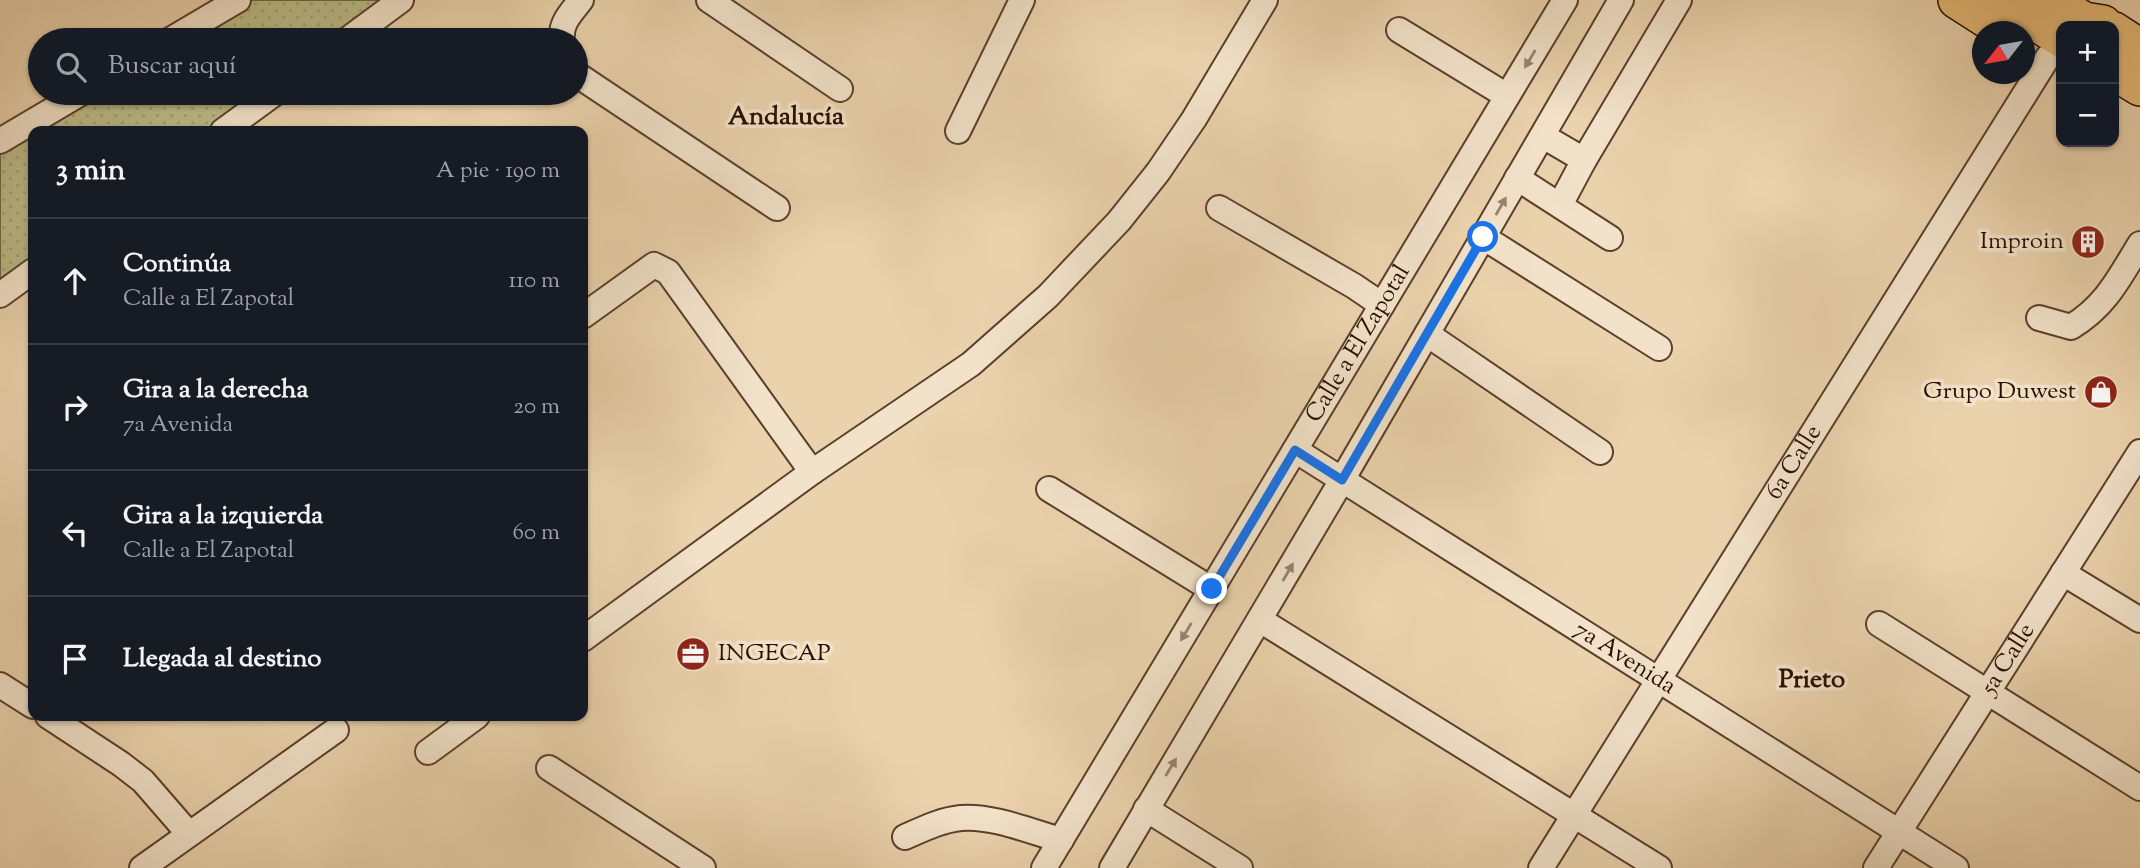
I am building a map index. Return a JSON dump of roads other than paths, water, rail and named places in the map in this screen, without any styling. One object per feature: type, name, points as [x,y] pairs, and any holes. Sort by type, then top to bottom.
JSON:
[{"type":"highway","points":[[1957,0],[1990,21]]},
{"type":"highway","points":[[2001,0],[2052,33]]},
{"type":"highway","points":[[2119,34],[2140,48]]},
{"type":"highway","points":[[2119,74],[2140,87]]},
{"type":"highway","points":[[2119,100],[2140,106]]},
{"type":"street","points":[[190,28],[237,0]]},
{"type":"street","points":[[363,28],[401,0]]},
{"type":"street","points":[[562,28],[581,0]]},
{"type":"street","points":[[709,0],[840,89]]},
{"type":"street","points":[[958,131],[1022,0]]},
{"type":"street","points":[[588,635],[812,472],[971,364],[1057,286],[1119,221],[1158,172],[1194,119],[1265,0]]},
{"type":"street","name":"Calle a El Zapotal","points":[[1044,868],[1565,0]]},
{"type":"street","points":[[1112,868],[1260,620],[1621,0]]},
{"type":"street","points":[[1560,205],[1679,0]]},
{"type":"street","points":[[1399,30],[1507,96]]},
{"type":"street","name":"6a Calle","points":[[1541,868],[2052,33]]},
{"type":"street","points":[[588,82],[777,208]]},
{"type":"street","points":[[0,141],[61,105]]},
{"type":"street","points":[[230,126],[259,105]]},
{"type":"street","points":[[1543,136],[1584,160]]},
{"type":"street","points":[[1517,178],[1610,238]]},
{"type":"street","points":[[1219,208],[1382,305]]},
{"type":"street","points":[[1483,237],[1659,348]]},
{"type":"street","points":[[2039,318],[2071,327],[2089,316],[2108,296],[2140,244]]},
{"type":"street","points":[[588,312],[654,265],[668,272],[812,472]]},
{"type":"street","points":[[0,295],[28,275]]},
{"type":"street","points":[[1427,334],[1600,452]]},
{"type":"street","name":"7a Avenida","points":[[1295,450],[1956,868]]},
{"type":"street","name":"5a Calle","points":[[1876,868],[2140,452]]},
{"type":"street","points":[[1049,489],[1212,589]]},
{"type":"street","points":[[2063,573],[2140,620]]},
{"type":"street","points":[[1260,620],[1659,868]]},
{"type":"street","points":[[1879,624],[2140,788]]},
{"type":"street","points":[[0,685],[28,703]]},
{"type":"street","points":[[56,721],[143,781],[189,834]]},
{"type":"street","points":[[428,752],[470,721]]},
{"type":"street","points":[[142,868],[336,730]]},
{"type":"street","points":[[549,768],[702,868]]},
{"type":"street","points":[[1146,809],[1240,868]]},
{"type":"street","points":[[905,837],[941,822],[963,817],[989,820],[1061,840]]},
{"type":"place","name":"Improin","points":[[2088,242]]},
{"type":"place","name":"Grupo Duwest","points":[[2101,392]]},
{"type":"place","name":"INGECAP","points":[[693,654]]},
{"type":"district","name":"Andalucía","points":[[786,117]]},
{"type":"district","name":"Prieto","points":[[1812,680]]}]
